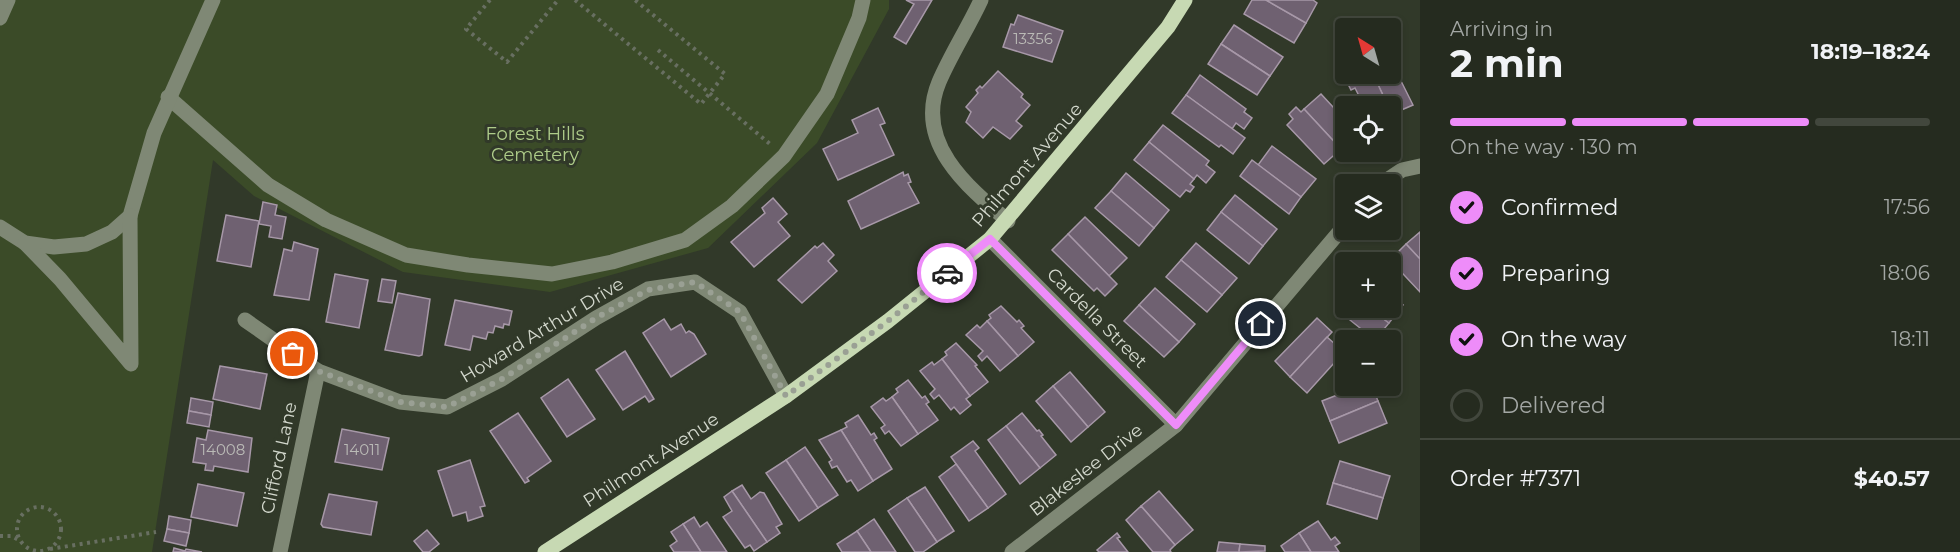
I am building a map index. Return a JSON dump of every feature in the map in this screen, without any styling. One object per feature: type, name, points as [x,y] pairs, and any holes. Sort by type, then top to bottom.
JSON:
[{"type":"main road","name":"Philmont Avenue","points":[[545,552],[786,396],[888,321],[990,239],[1008,221],[1168,27],[1185,0]]},
{"type":"street","points":[[0,18],[8,0]]},
{"type":"street","points":[[0,227],[25,243],[60,279],[131,364],[130,216],[154,133],[168,97],[213,0]]},
{"type":"street","points":[[168,97],[268,185],[326,220],[406,255],[552,274],[612,262],[685,240],[732,206],[784,156],[827,94],[859,18],[863,0]]},
{"type":"street","points":[[981,0],[939,82],[931,111],[936,142],[968,187],[1008,221]]},
{"type":"street","points":[[1396,174],[1402,170],[1420,166]]},
{"type":"street","points":[[25,243],[54,246],[86,243],[112,232],[130,216]]},
{"type":"street","name":"Blakeslee Drive","points":[[1012,552],[1176,425],[1335,237]]},
{"type":"street","name":"Cardella Street","points":[[990,239],[1176,425]]},
{"type":"street","name":"Howard Arthur Drive","points":[[245,320],[318,371],[400,402],[447,407],[502,379],[596,318],[648,290],[695,282],[740,312],[786,396]]},
{"type":"street","name":"Clifford Lane","points":[[280,552],[318,371]]},
{"type":"path","points":[[490,0],[466,29],[507,62],[558,0]]},
{"type":"path","points":[[575,0],[701,104],[726,74],[635,0]]},
{"type":"path","points":[[658,50],[784,156]]},
{"type":"path","points":[[27,552],[17,531],[24,512],[37,506],[50,509],[59,519],[62,532],[55,545],[41,551]]},
{"type":"path","points":[[41,551],[156,532]]},
{"type":"path","points":[[0,536],[11,536],[32,550],[57,552]]},
{"type":"green space","name":"Forest Hills Cemetery","points":[[0,0],[889,0],[889,9],[817,143],[708,248],[550,292],[403,272],[254,196],[213,160],[152,552],[0,552]]},
{"type":"building","points":[[906,0],[932,0],[906,44],[894,37],[914,4]]},
{"type":"building","points":[[1252,0],[1266,0],[1306,23],[1294,43],[1244,14]]},
{"type":"building","points":[[1266,0],[1313,0],[1317,3],[1306,23]]},
{"type":"building","points":[[1018,15],[1063,31],[1052,62],[1003,47],[1011,24],[1014,25]]},
{"type":"building","points":[[1234,25],[1283,57],[1270,76],[1221,44]]},
{"type":"building","points":[[1221,44],[1270,76],[1257,95],[1208,64]]},
{"type":"building","points":[[998,71],[1023,94],[1021,97],[1030,105],[1016,121],[1022,126],[1010,139],[993,127],[983,138],[966,122],[971,112],[966,107],[978,93],[976,90],[980,86],[982,88]]},
{"type":"building","points":[[1200,75],[1246,109],[1244,112],[1252,118],[1244,129],[1236,123],[1232,129],[1186,95]]},
{"type":"building","points":[[1401,81],[1413,105],[1401,110],[1401,96],[1383,96],[1378,84],[1401,84]]},
{"type":"building","points":[[1348,84],[1378,84],[1383,96],[1359,96],[1355,88],[1351,90]]},
{"type":"building","points":[[1321,94],[1335,109],[1335,143],[1304,109]]},
{"type":"building","points":[[1186,95],[1245,138],[1233,154],[1221,145],[1219,147],[1172,113]]},
{"type":"building","points":[[1296,107],[1301,112],[1304,109],[1335,143],[1335,154],[1324,164],[1287,125],[1293,119],[1289,114]]},
{"type":"building","points":[[878,108],[885,123],[880,125],[894,155],[838,180],[823,149],[858,133],[852,120]]},
{"type":"building","points":[[1163,125],[1209,161],[1206,165],[1215,172],[1206,183],[1197,175],[1194,179],[1149,142]]},
{"type":"building","points":[[1149,142],[1194,179],[1190,184],[1194,187],[1190,192],[1186,190],[1180,197],[1134,160]]},
{"type":"building","points":[[1272,146],[1316,179],[1301,197],[1258,165]]},
{"type":"building","points":[[1252,160],[1301,197],[1289,214],[1240,176]]},
{"type":"building","points":[[903,172],[904,176],[908,174],[911,182],[908,183],[919,203],[861,229],[848,201]]},
{"type":"building","points":[[1126,173],[1169,210],[1154,228],[1111,191]]},
{"type":"building","points":[[1111,191],[1154,228],[1139,246],[1095,208]]},
{"type":"building","points":[[1235,195],[1277,229],[1263,246],[1221,212]]},
{"type":"building","points":[[773,198],[787,214],[778,222],[790,236],[754,267],[731,242],[765,213],[762,208]]},
{"type":"building","points":[[263,202],[277,205],[275,215],[286,217],[282,239],[269,237],[271,226],[259,224]]},
{"type":"building","points":[[1221,212],[1263,246],[1249,264],[1207,230]]},
{"type":"building","points":[[226,215],[259,221],[251,267],[217,261]]},
{"type":"building","points":[[1085,217],[1127,258],[1109,276],[1068,234]]},
{"type":"building","points":[[1420,232],[1420,259],[1406,244]]},
{"type":"building","points":[[1068,234],[1117,284],[1105,296],[1097,288],[1094,291],[1052,250]]},
{"type":"building","points":[[294,242],[318,249],[309,300],[274,295],[284,249],[292,251]]},
{"type":"building","points":[[823,243],[834,255],[828,261],[837,271],[802,303],[778,280],[815,246],[817,248]]},
{"type":"building","points":[[1196,243],[1237,278],[1222,295],[1181,260]]},
{"type":"building","points":[[1406,244],[1420,259],[1420,292],[1401,272],[1401,252],[1398,252]]},
{"type":"building","points":[[1181,260],[1222,295],[1207,312],[1166,277]]},
{"type":"building","points":[[335,274],[368,280],[359,328],[326,322]]},
{"type":"building","points":[[382,279],[396,281],[392,303],[378,301]]},
{"type":"building","points":[[1155,288],[1195,324],[1179,342],[1139,305]]},
{"type":"building","points":[[398,293],[430,299],[422,355],[385,350]]},
{"type":"building","points":[[455,300],[512,311],[509,325],[504,324],[503,328],[495,326],[493,333],[488,332],[486,339],[473,336],[470,350],[445,345]]},
{"type":"building","points":[[1139,305],[1179,342],[1164,357],[1124,321]]},
{"type":"building","points":[[1001,306],[1017,322],[1019,320],[1024,326],[1021,328],[1034,342],[1018,356],[987,321],[991,318],[989,315]]},
{"type":"building","points":[[1317,318],[1332,332],[1290,377],[1275,361]]},
{"type":"building","points":[[1348,318],[1382,318],[1389,323],[1383,330],[1362,330]]},
{"type":"building","points":[[1382,318],[1393,318],[1389,323]]},
{"type":"building","points":[[664,319],[671,330],[681,324],[686,333],[689,331],[694,334],[706,354],[671,377],[643,333]]},
{"type":"building","points":[[987,321],[1018,356],[1000,371],[987,356],[982,361],[978,356],[983,351],[966,335],[977,325],[980,328]]},
{"type":"building","points":[[1327,337],[1335,344],[1335,362],[1307,393],[1290,377]]},
{"type":"building","points":[[956,343],[977,365],[975,366],[988,382],[970,396],[942,359],[947,355],[945,352]]},
{"type":"building","points":[[625,351],[654,399],[649,402],[645,396],[623,410],[596,370]]},
{"type":"building","points":[[942,359],[970,396],[966,399],[971,405],[960,414],[954,407],[951,410],[939,395],[934,399],[930,394],[935,389],[920,371],[932,362],[934,365]]},
{"type":"building","points":[[220,366],[267,374],[260,409],[213,399]]},
{"type":"building","points":[[1070,372],[1105,412],[1088,427],[1053,386]]},
{"type":"building","points":[[568,379],[595,419],[567,437],[541,398]]},
{"type":"building","points":[[908,380],[922,398],[925,396],[929,402],[926,404],[938,420],[918,434],[892,397],[898,392],[896,389]]},
{"type":"building","points":[[1053,386],[1088,427],[1071,442],[1036,401]]},
{"type":"building","points":[[1335,396],[1376,396],[1378,401],[1330,421],[1322,401]]},
{"type":"building","points":[[892,397],[918,434],[901,446],[889,431],[885,434],[881,428],[885,425],[871,407],[883,398],[886,401]]},
{"type":"building","points":[[191,398],[213,402],[211,415],[189,411]]},
{"type":"building","points":[[1378,401],[1387,423],[1339,443],[1330,421]]},
{"type":"building","points":[[189,411],[211,415],[209,427],[187,423]]},
{"type":"building","points":[[518,413],[551,461],[527,478],[529,481],[525,483],[490,431]]},
{"type":"building","points":[[1022,413],[1037,431],[1039,430],[1056,455],[1040,468],[1006,426]]},
{"type":"building","points":[[858,415],[871,435],[874,433],[877,438],[874,440],[892,469],[873,481],[841,430],[847,427],[845,423]]},
{"type":"building","points":[[1006,426],[1040,468],[1020,484],[988,440]]},
{"type":"building","points":[[342,429],[389,438],[382,470],[335,462]]},
{"type":"building","points":[[208,430],[252,438],[248,472],[214,466],[213,471],[205,470],[206,464],[193,462],[197,438],[206,440]]},
{"type":"building","points":[[841,430],[873,481],[858,491],[851,480],[847,482],[837,466],[832,468],[829,462],[832,460],[819,440]]},
{"type":"building","points":[[973,441],[979,448],[975,451],[1006,494],[988,508],[951,457]]},
{"type":"building","points":[[805,447],[838,495],[818,508],[786,460]]},
{"type":"building","points":[[470,460],[485,506],[480,507],[483,516],[468,521],[466,512],[453,516],[438,471]]},
{"type":"building","points":[[786,460],[818,508],[799,521],[766,473]]},
{"type":"building","points":[[1340,461],[1390,476],[1383,498],[1333,483]]},
{"type":"building","points":[[956,464],[988,508],[969,521],[939,477]]},
{"type":"building","points":[[1333,483],[1383,498],[1377,519],[1327,504]]},
{"type":"building","points":[[198,484],[244,493],[237,526],[191,517]]},
{"type":"building","points":[[742,485],[751,499],[760,492],[764,493],[782,524],[776,527],[780,533],[767,542],[732,491]]},
{"type":"building","points":[[925,487],[954,531],[937,542],[907,498]]},
{"type":"building","points":[[732,491],[767,542],[754,551],[750,545],[745,548],[723,517],[732,511],[724,497]]},
{"type":"building","points":[[1159,491],[1193,530],[1175,545],[1141,506]]},
{"type":"building","points":[[329,494],[377,502],[371,535],[323,527],[321,524]]},
{"type":"building","points":[[907,498],[937,542],[923,552],[915,552],[888,511]]},
{"type":"building","points":[[1141,506],[1175,545],[1170,550],[1171,552],[1153,552],[1126,520]]},
{"type":"building","points":[[169,516],[191,520],[189,533],[167,529]]},
{"type":"building","points":[[694,517],[700,527],[707,522],[727,552],[701,552],[683,524]]},
{"type":"building","points":[[874,519],[896,552],[871,552],[857,531]]},
{"type":"building","points":[[1318,521],[1331,540],[1335,537],[1340,543],[1335,546],[1339,552],[1311,552],[1299,533]]},
{"type":"building","points":[[683,524],[701,552],[674,552],[670,546],[677,541],[671,532]]},
{"type":"building","points":[[167,529],[189,533],[186,546],[164,541]]},
{"type":"building","points":[[427,530],[439,544],[429,552],[423,552],[414,541]]},
{"type":"building","points":[[857,531],[871,552],[842,552],[837,544]]},
{"type":"building","points":[[1117,533],[1120,537],[1117,538],[1128,552],[1099,552],[1097,550]]},
{"type":"building","points":[[1299,533],[1311,552],[1285,552],[1281,546]]},
{"type":"building","points":[[1219,542],[1240,544],[1239,552],[1217,552]]},
{"type":"building","points":[[1240,544],[1265,546],[1265,551],[1239,552]]},
{"type":"building","points":[[174,548],[185,551],[186,549],[202,552],[173,552]]},
{"type":"way so far","points":[[293,354],[318,371],[400,402],[447,407],[502,379],[596,318],[648,290],[695,282],[740,312],[786,396],[888,321],[947,273]]},
{"type":"route","points":[[947,273],[990,239],[1176,425],[1261,324]]}]
